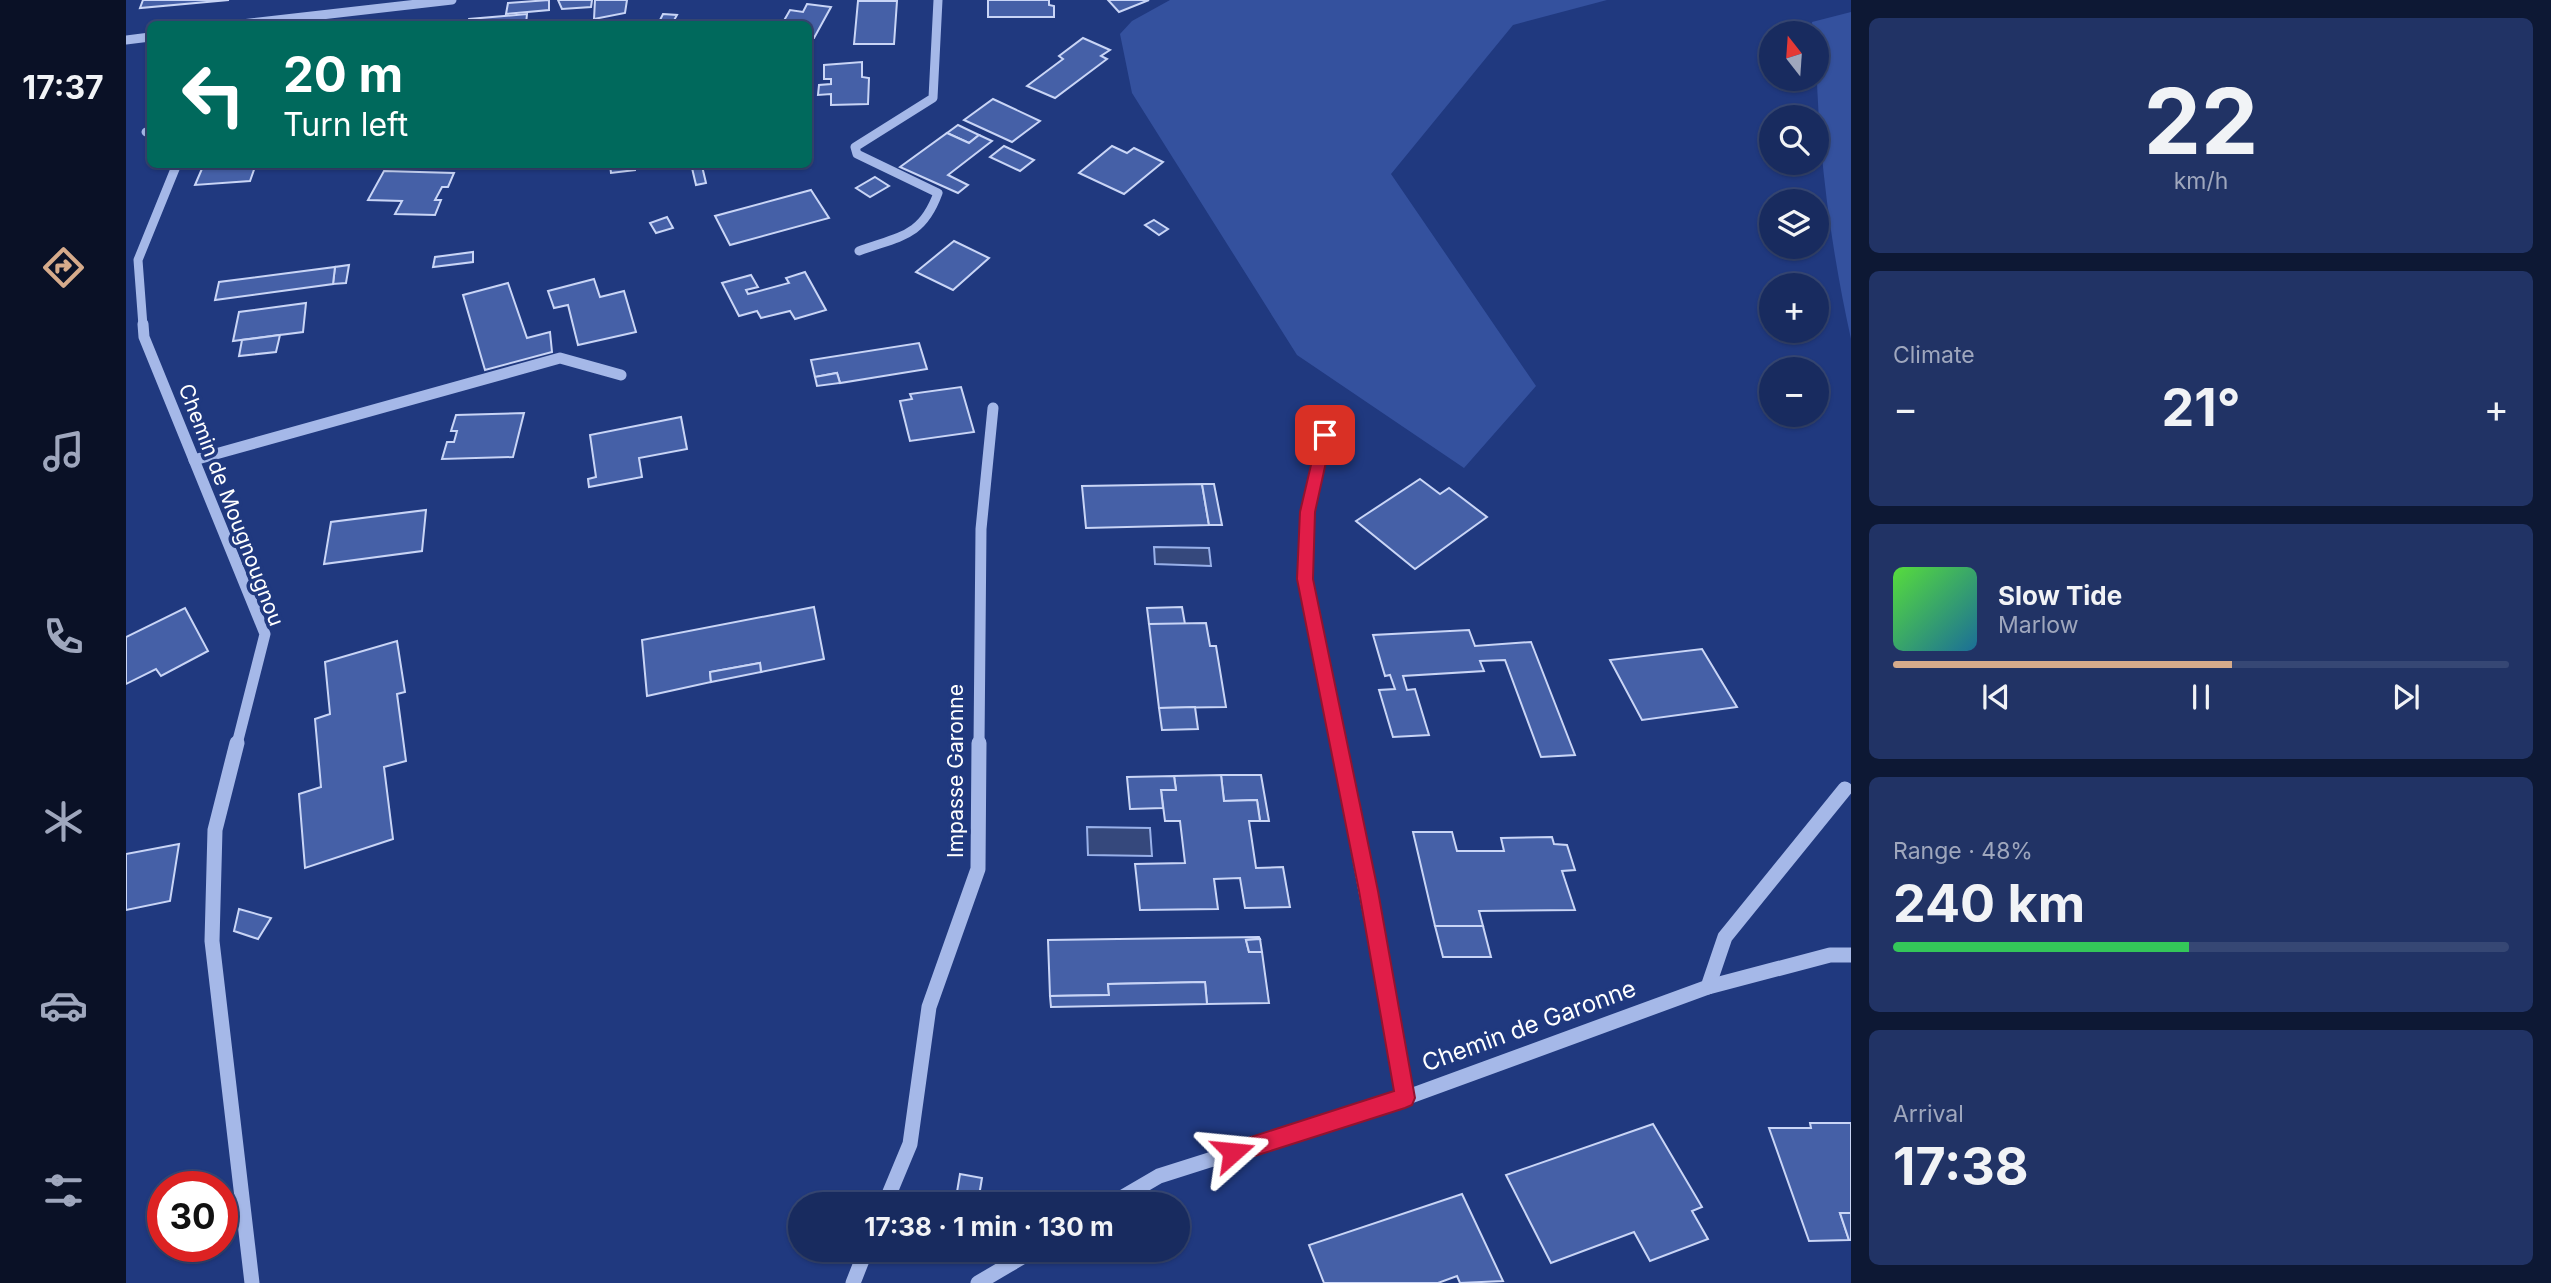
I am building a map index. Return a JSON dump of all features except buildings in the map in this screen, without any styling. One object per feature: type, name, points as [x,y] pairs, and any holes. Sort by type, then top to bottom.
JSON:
[{"type":"street","points":[[268,21],[452,0]]},
{"type":"street","points":[[859,251],[910,232],[929,218],[937,193],[857,154],[855,147],[933,98],[938,0]]},
{"type":"street","points":[[126,40],[147,37]]},
{"type":"street","name":"Chemin de Mougnougnou","points":[[175,168],[138,260],[144,337],[265,634],[215,830],[212,941],[252,1283]]},
{"type":"street","name":"Impasse Garonne","points":[[890,1192],[910,1144],[929,1007],[978,869],[981,529],[993,408]]},
{"type":"street","points":[[1325,435],[1307,512],[1305,579],[1368,891],[1405,1098]]},
{"type":"street","points":[[1708,987],[1725,937],[1845,789]]},
{"type":"street","name":"Chemin de Garonne","points":[[1132,1192],[1159,1176],[1405,1098],[1708,987],[1830,955],[1851,955]]},
{"type":"street","points":[[853,1283],[861,1262]]},
{"type":"street","points":[[978,1283],[1014,1262]]},
{"type":"lane","points":[[194,460],[560,358],[621,375]]},
{"type":"shaded area","points":[[1170,0],[1607,0],[1513,25],[1391,174],[1536,386],[1464,468],[1297,355],[1132,93],[1120,34],[1132,21]]},
{"type":"shaded area","points":[[1851,12],[1851,339],[1836,263],[1829,215],[1829,189],[1825,189],[1824,175],[1829,175],[1829,105],[1818,105],[1818,91],[1829,91],[1829,21],[1816,21]]},
{"type":"shaded area","points":[[1154,547],[1209,548],[1211,566],[1155,564]]},
{"type":"shaded area","points":[[1087,827],[1150,828],[1152,856],[1088,855]]},
{"type":"route","points":[[1233,1152],[1405,1098],[1368,891],[1305,579],[1307,512],[1325,435]]}]
